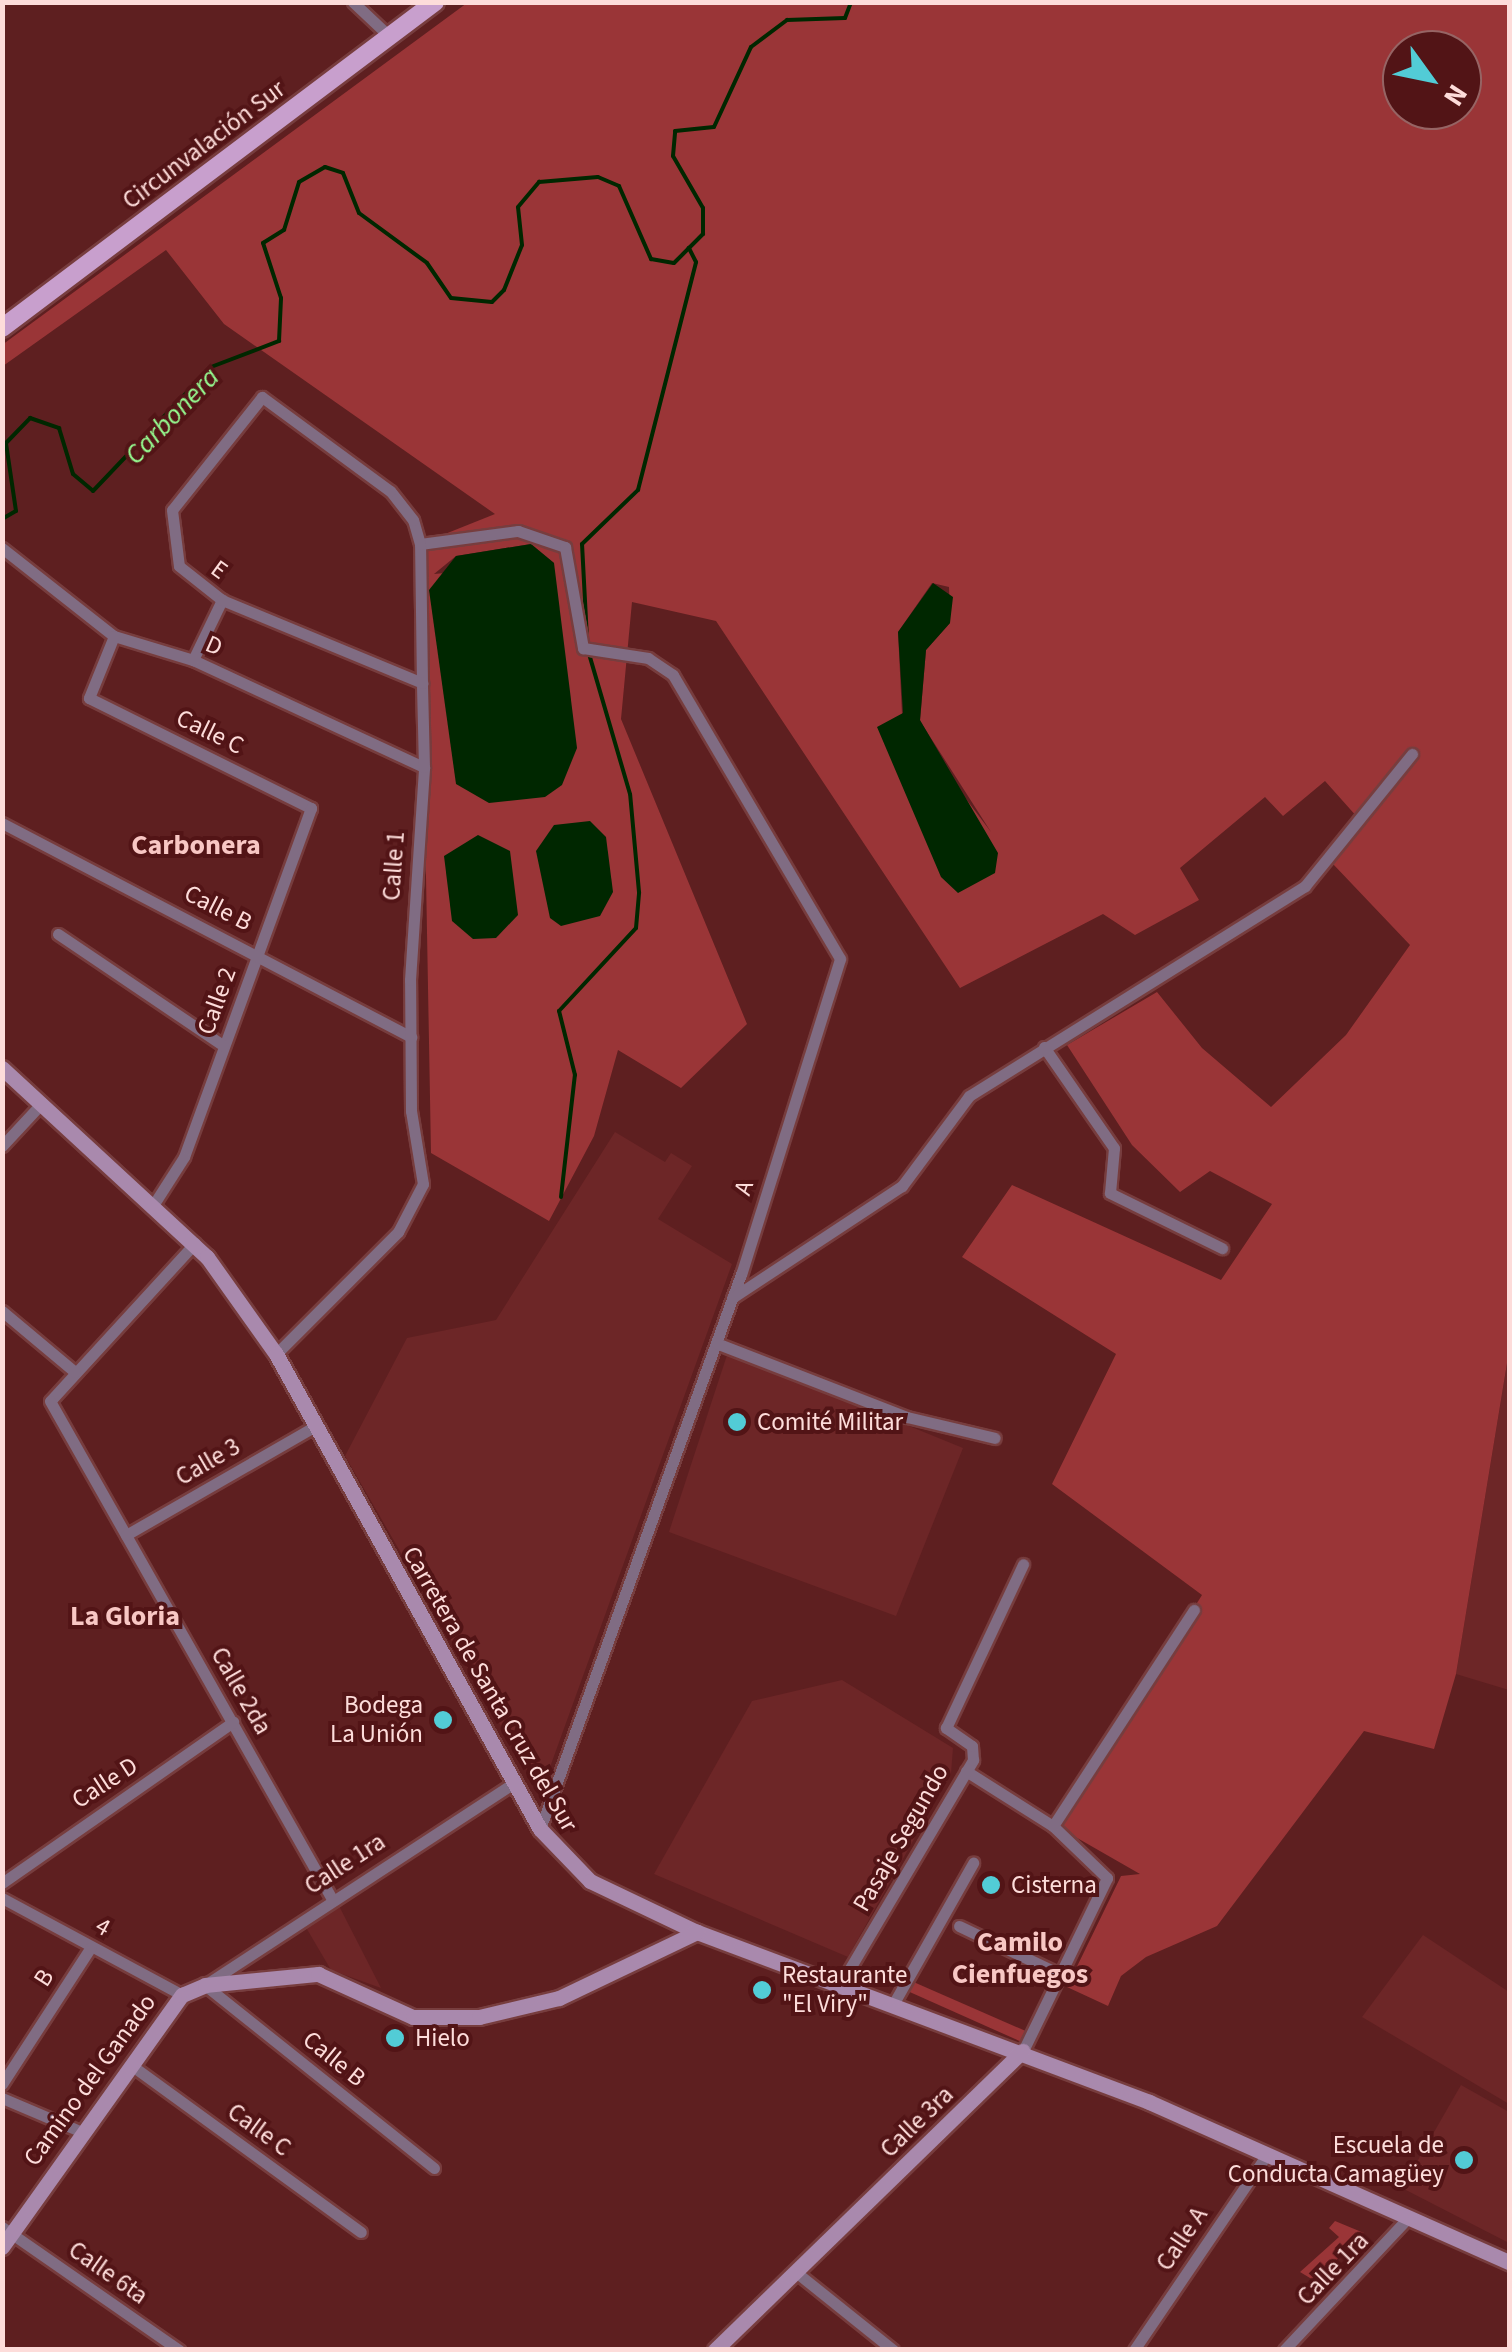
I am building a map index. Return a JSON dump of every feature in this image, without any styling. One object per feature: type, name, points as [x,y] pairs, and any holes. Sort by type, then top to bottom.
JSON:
[{"type":"main road","name":"Circunvalación Sur","points":[[2,328],[434,2]]},
{"type":"main road","name":"Carretera de Santa Cruz del Sur","points":[[2,1068],[195,1244],[276,1354],[312,1428],[512,1784],[540,1829],[590,1881],[697,1932],[844,1980],[1024,2051],[1510,2263]]},
{"type":"main road","name":"Camino del Ganado","points":[[6,2236],[182,1995],[206,1984],[318,1974],[413,2018],[479,2017],[559,1998],[697,1932]]},
{"type":"main road","name":"Calle 3ra","points":[[715,2350],[1024,2051]]},
{"type":"street","points":[[353,2],[389,36]]},
{"type":"street","name":"Calle 1","points":[[262,397],[390,490],[420,544],[424,767],[410,1037],[423,1184],[416,1208],[276,1354]]},
{"type":"street","name":"E","points":[[262,397],[172,510],[179,566],[222,600],[422,683]]},
{"type":"street","name":"A","points":[[420,544],[518,531],[555,538],[573,566],[583,648],[648,658],[673,675],[840,960],[732,1298],[540,1829]]},
{"type":"street","name":"D","points":[[2,548],[114,636],[193,660],[424,767]]},
{"type":"street","points":[[193,660],[222,600]]},
{"type":"street","name":"Calle C","points":[[114,636],[89,698],[312,808]]},
{"type":"street","points":[[732,1298],[902,1186],[969,1096],[1305,886],[1412,754]]},
{"type":"street","name":"Calle 2","points":[[154,1204],[184,1157],[312,808]]},
{"type":"street","name":"Calle B","points":[[2,823],[410,1037]]},
{"type":"street","points":[[58,934],[224,1046]]},
{"type":"street","points":[[1044,1047],[1114,1148],[1110,1193],[1222,1248]]},
{"type":"street","points":[[2,1146],[42,1104]]},
{"type":"street","points":[[2,1311],[75,1372],[195,1244]]},
{"type":"street","points":[[716,1342],[907,1417],[995,1438]]},
{"type":"street","name":"Calle 2da","points":[[75,1372],[50,1401],[332,1899]]},
{"type":"street","name":"Calle 3","points":[[126,1535],[312,1428]]},
{"type":"street","name":"Pasaje Segundo","points":[[844,1980],[975,1751],[946,1728],[1023,1564]]},
{"type":"street","points":[[966,1771],[1052,1826],[1194,1610]]},
{"type":"street","name":"Calle D","points":[[2,1883],[233,1722]]},
{"type":"street","name":"Calle 1ra","points":[[206,1984],[512,1784]]},
{"type":"street","name":"Calle 3ra","points":[[1024,2051],[1106,1894],[1107,1878],[1052,1826]]},
{"type":"street","points":[[895,2001],[973,1863]]},
{"type":"street","name":"4","points":[[2,1898],[182,1995]]},
{"type":"street","points":[[959,1926],[1066,1977]]},
{"type":"street","name":"B","points":[[2,2084],[91,1947]]},
{"type":"street","name":"Calle B","points":[[206,1984],[434,2168]]},
{"type":"street","name":"Calle C","points":[[130,2066],[361,2232]]},
{"type":"street","points":[[2,2098],[82,2132]]},
{"type":"street","name":"Calle A","points":[[1134,2350],[1266,2154]]},
{"type":"street","name":"Calle 1ra","points":[[1284,2350],[1409,2216]]},
{"type":"street","name":"Calle 6ta","points":[[6,2236],[180,2350]]},
{"type":"street","points":[[797,2273],[893,2350]]},
{"type":"shaded area","points":[[467,3],[1509,3],[1509,1351],[1456,1674],[1434,1749],[1364,1731],[1217,1926],[1146,1957],[1121,1976],[1108,2006],[1067,1987],[1121,1876],[1140,1874],[1058,1827],[1202,1595],[1052,1484],[1116,1354],[962,1257],[1012,1185],[1221,1280],[1272,1204],[1210,1171],[1180,1192],[1132,1145],[1067,1045],[1157,992],[1202,1048],[1271,1107],[1346,1035],[1410,945],[1333,864],[1358,818],[1325,781],[1283,816],[1265,797],[1180,868],[1199,900],[1135,935],[1103,914],[960,988],[716,621],[632,602],[621,719],[747,1024],[681,1088],[618,1050],[594,1136],[549,1221],[431,1153],[420,544],[495,514],[224,324],[166,250],[3,366],[2,345]],"holes":[[[531,544],[554,563],[434,574],[456,556]],[[932,583],[949,587],[950,623],[926,650],[920,721],[991,832],[902,714],[898,632]]]},
{"type":"shaded area","points":[[531,544],[554,563],[577,748],[562,785],[545,797],[489,803],[456,784],[429,590],[456,556]]},
{"type":"shaded area","points":[[933,583],[953,597],[950,623],[926,650],[920,720],[998,853],[995,873],[958,893],[941,877],[877,727],[903,713],[898,632]]},
{"type":"shaded area","points":[[590,821],[606,837],[613,892],[600,916],[561,926],[550,918],[536,851],[554,825]]},
{"type":"shaded area","points":[[478,835],[510,851],[518,915],[496,938],[473,939],[452,921],[444,856]]},
{"type":"shaded area","points":[[615,1132],[665,1162],[671,1153],[692,1166],[658,1219],[732,1264],[545,1781],[535,1785],[345,1456],[407,1338],[496,1320]]},
{"type":"shaded area","points":[[1509,1351],[1509,1690],[1456,1674]]},
{"type":"shaded area","points":[[728,1352],[963,1448],[896,1616],[669,1532]]},
{"type":"shaded area","points":[[842,1680],[953,1748],[951,1773],[848,1957],[654,1874],[752,1701]]},
{"type":"shaded area","points":[[337,1902],[381,1988],[331,1970],[304,1924]]},
{"type":"shaded area","points":[[1423,1935],[1509,1992],[1509,2104],[1362,2017]]},
{"type":"shaded area","points":[[909,1980],[1028,2032],[1024,2043],[903,1989]]},
{"type":"shaded area","name":"Escuela de Conducta Camagüey","points":[[1461,2085],[1509,2112],[1509,2243],[1402,2188]]},
{"type":"shaded area","points":[[1335,2221],[1364,2233],[1315,2281],[1300,2272],[1339,2237],[1329,2228]]},
{"type":"waterway","name":"Carbonera","points":[[2,519],[16,511],[6,443],[30,418],[59,428],[73,474],[93,491],[211,367],[279,341],[281,298],[263,243],[284,230],[299,182],[325,167],[343,173],[359,213],[427,263],[451,298],[492,302],[504,290],[522,245],[518,207],[539,182],[598,177],[619,186],[651,259],[674,263],[703,234],[703,208],[673,156],[675,131],[714,127],[751,47],[787,20],[845,18],[851,2]]},
{"type":"waterway","points":[[587,639],[582,544],[638,490],[696,262],[689,248]]},
{"type":"waterway","points":[[561,1197],[575,1075],[559,1011],[636,928],[639,892],[630,794],[589,654]]},
{"type":"place","name":"Comité Militar","points":[[737,1422]]},
{"type":"place","name":"Bodega La Unión","points":[[443,1720]]},
{"type":"place","name":"Cisterna","points":[[991,1885]]},
{"type":"place","name":"Restaurante \"El Viry\"","points":[[762,1990]]},
{"type":"place","name":"Hielo","points":[[395,2038]]},
{"type":"place","name":"Escuela de Conducta Camagüey","points":[[1464,2160]]},
{"type":"district","name":"Carbonera","points":[[196,845]]},
{"type":"district","name":"La Gloria","points":[[125,1616]]},
{"type":"district","name":"Camilo Cienfuegos","points":[[1020,1958]]}]
